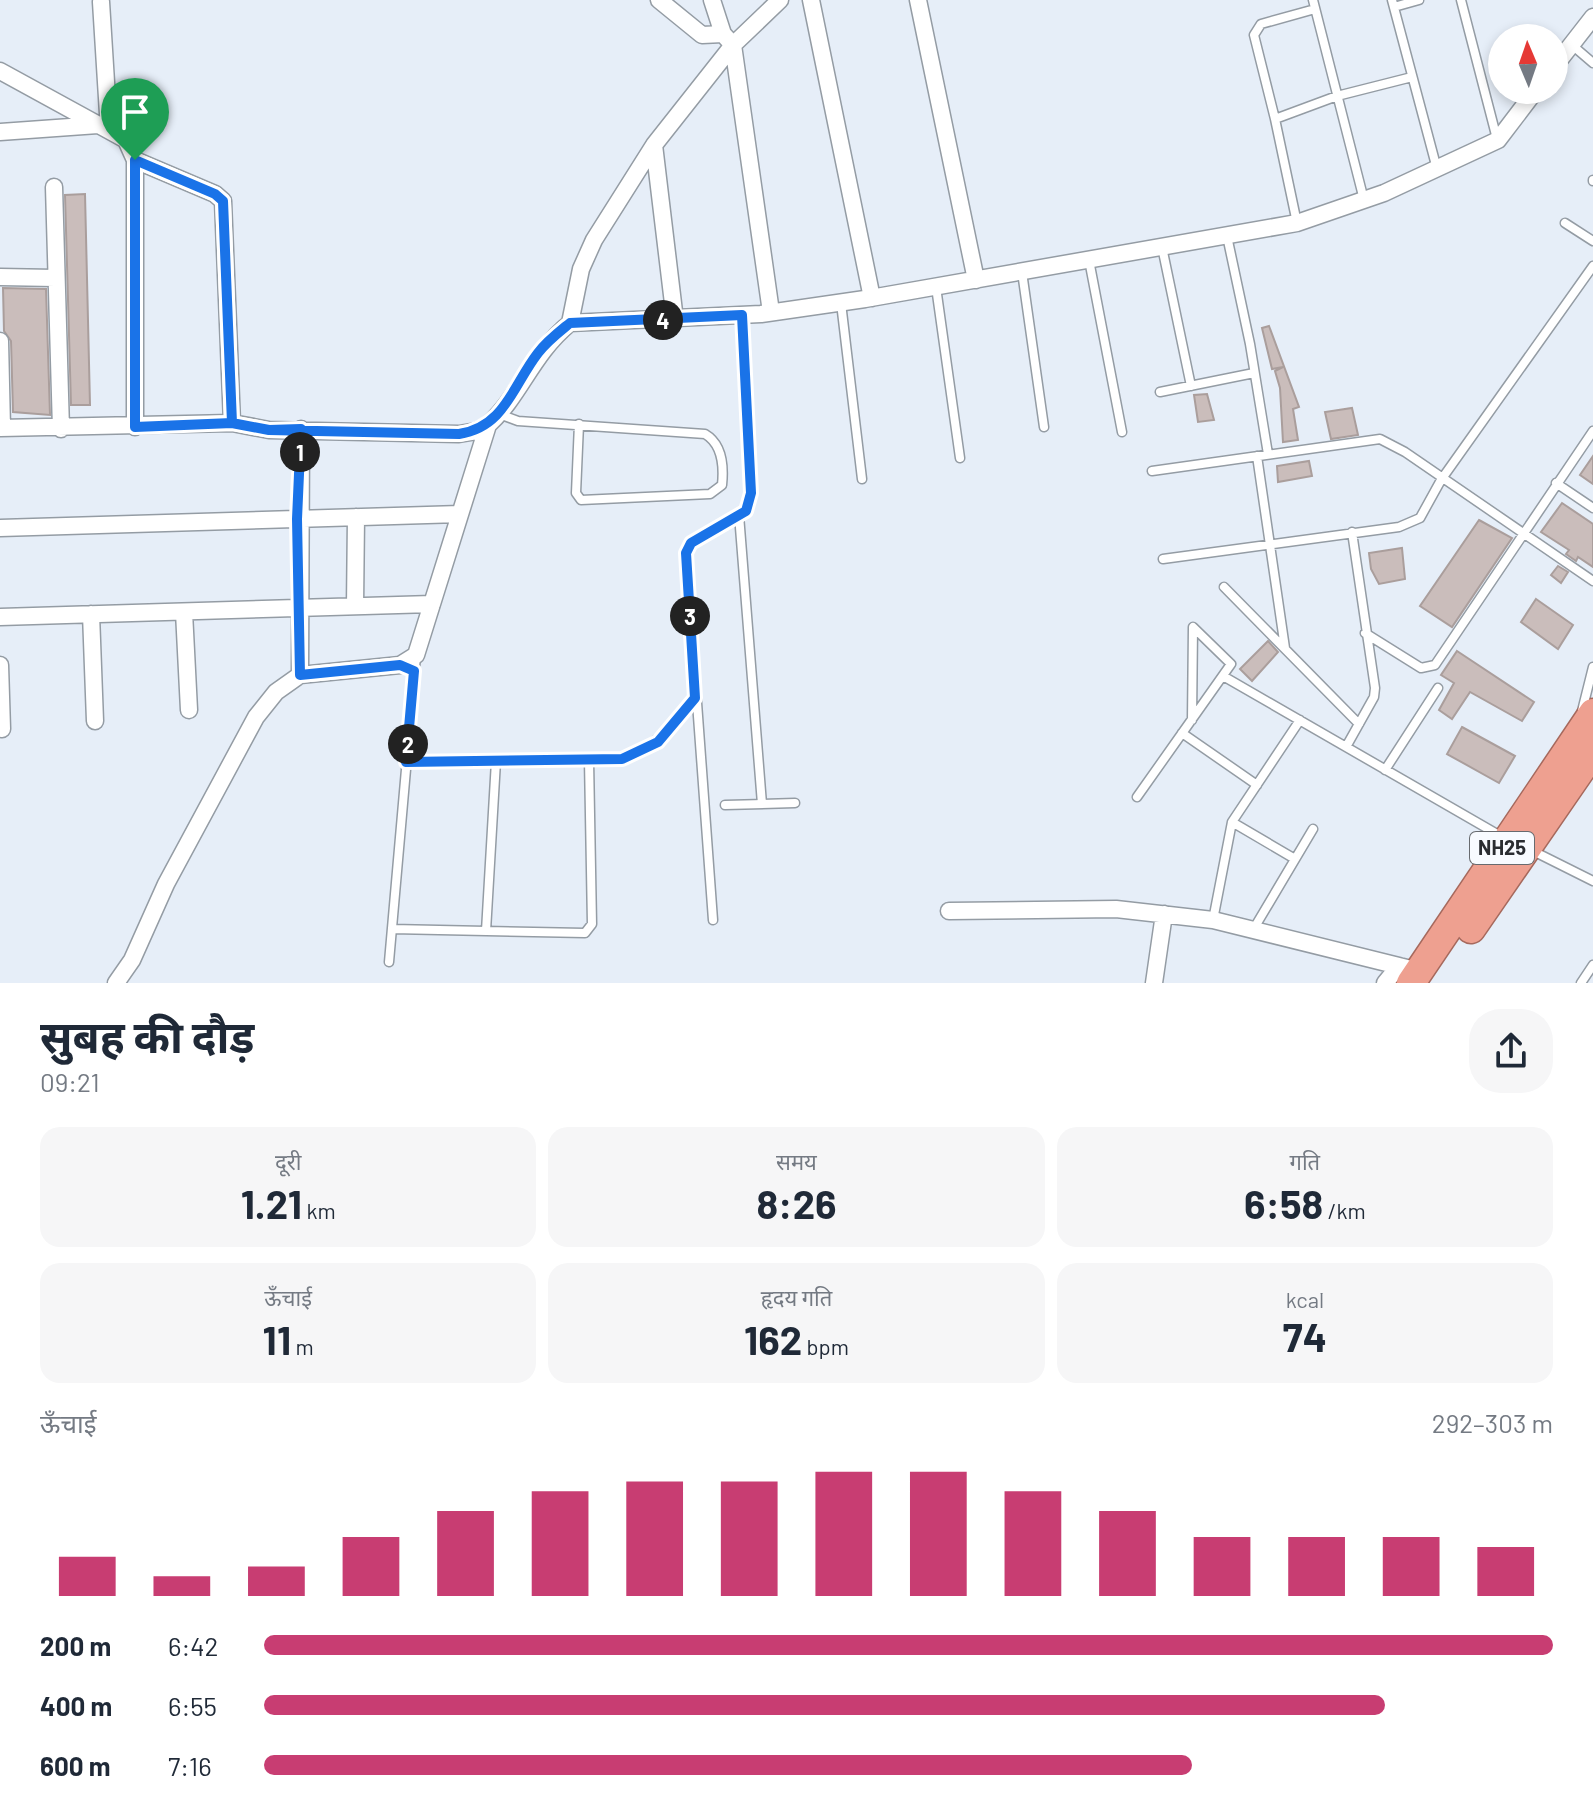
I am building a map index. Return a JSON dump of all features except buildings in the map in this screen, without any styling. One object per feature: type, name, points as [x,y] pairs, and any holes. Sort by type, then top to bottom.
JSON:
[{"type":"highway","name":"NH25","points":[[1416,976],[1518,844],[1584,746],[1593,713]]},
{"type":"street","points":[[659,0],[702,35],[728,39]]},
{"type":"street","points":[[712,0],[728,39],[771,312]]},
{"type":"street","points":[[116,983],[132,960],[166,884],[256,717],[276,692],[300,675],[410,664],[494,420],[538,354],[570,323],[581,269],[594,240],[654,145],[728,39],[780,0]]},
{"type":"street","points":[[811,0],[872,298]]},
{"type":"street","points":[[918,0],[976,280]]},
{"type":"street","points":[[101,2],[104,128]]},
{"type":"street","points":[[1568,49],[1593,17]]},
{"type":"street","points":[[0,71],[126,140],[135,160],[135,427]]},
{"type":"street","points":[[570,323],[675,320],[841,303],[1297,223],[1364,200],[1498,140],[1525,104]]},
{"type":"street","points":[[0,132],[104,128]]},
{"type":"street","points":[[654,145],[675,320]]},
{"type":"street","points":[[135,160],[215,194],[223,201],[232,423]]},
{"type":"street","points":[[54,187],[61,429]]},
{"type":"street","points":[[0,277],[55,278]]},
{"type":"street","points":[[0,341],[1,428],[232,423],[269,430],[459,434],[477,431],[494,420]]},
{"type":"street","points":[[300,675],[297,519],[301,429]]},
{"type":"street","points":[[0,528],[460,514]]},
{"type":"street","points":[[355,606],[356,517]]},
{"type":"street","points":[[0,617],[432,604]]},
{"type":"street","points":[[184,612],[189,710]]},
{"type":"street","points":[[91,614],[95,721]]},
{"type":"street","points":[[0,665],[2,729]]},
{"type":"street","points":[[949,911],[1102,909],[1213,920],[1416,976]]},
{"type":"street","points":[[1159,980],[1164,914]]},
{"type":"street","points":[[1385,983],[1416,976]]},
{"type":"lane","points":[[1419,0],[1393,4],[1437,169]]},
{"type":"lane","points":[[1461,0],[1498,140]]},
{"type":"lane","points":[[1297,223],[1254,35],[1261,24],[1314,4],[1364,200]]},
{"type":"lane","points":[[1572,44],[1593,63]]},
{"type":"lane","points":[[1275,119],[1337,96],[1412,77]]},
{"type":"lane","points":[[1565,223],[1593,241]]},
{"type":"lane","points":[[1227,235],[1268,454]]},
{"type":"lane","points":[[1162,247],[1191,386]]},
{"type":"lane","points":[[1089,259],[1122,432]]},
{"type":"lane","points":[[1163,559],[1409,525],[1420,518],[1441,480],[1593,266]]},
{"type":"lane","points":[[1022,271],[1044,427]]},
{"type":"lane","points":[[936,287],[960,458]]},
{"type":"lane","points":[[841,303],[862,479]]},
{"type":"lane","points":[[713,920],[686,553],[691,543],[746,511],[751,493],[742,315]]},
{"type":"lane","points":[[1160,392],[1254,373]]},
{"type":"lane","points":[[494,420],[579,424],[705,434],[714,439],[721,459],[722,485],[710,494],[581,500],[576,493],[579,424]]},
{"type":"lane","points":[[1365,633],[1421,668],[1435,665],[1521,533],[1593,431]]},
{"type":"lane","points":[[1152,471],[1380,439],[1405,452],[1441,480],[1593,581]]},
{"type":"lane","points":[[1257,456],[1285,648]]},
{"type":"lane","points":[[1556,483],[1593,508]]},
{"type":"lane","points":[[739,515],[762,804]]},
{"type":"lane","points":[[1346,747],[1375,688],[1352,532]]},
{"type":"lane","points":[[1224,587],[1359,724]]},
{"type":"lane","points":[[1137,797],[1192,720],[1231,664],[1193,627],[1192,720]]},
{"type":"lane","points":[[389,962],[406,762],[410,664]]},
{"type":"lane","points":[[1584,746],[1593,667]]},
{"type":"lane","points":[[1223,676],[1518,844],[1593,881]]},
{"type":"lane","points":[[1385,770],[1438,688]]},
{"type":"lane","points":[[406,762],[622,759],[645,751],[695,698]]},
{"type":"lane","points":[[1213,920],[1232,822],[1300,720]]},
{"type":"lane","points":[[1182,733],[1257,785]]},
{"type":"lane","points":[[392,929],[576,935],[589,929],[589,760]]},
{"type":"lane","points":[[486,931],[496,761]]},
{"type":"lane","points":[[725,805],[795,803]]},
{"type":"lane","points":[[1232,822],[1295,859]]},
{"type":"lane","points":[[1253,930],[1313,829]]},
{"type":"lane","points":[[1581,983],[1593,965]]},
{"type":"route","points":[[135,160],[135,427],[232,423],[269,430],[301,429],[459,434],[477,431],[499,414],[538,354],[570,323],[742,315],[751,493],[746,511],[691,543],[686,553],[695,698],[658,742],[645,751],[622,759],[406,762],[414,671],[400,665],[300,675],[297,519],[301,429],[269,430],[232,423],[227,218],[223,201],[215,194],[135,160]]}]
